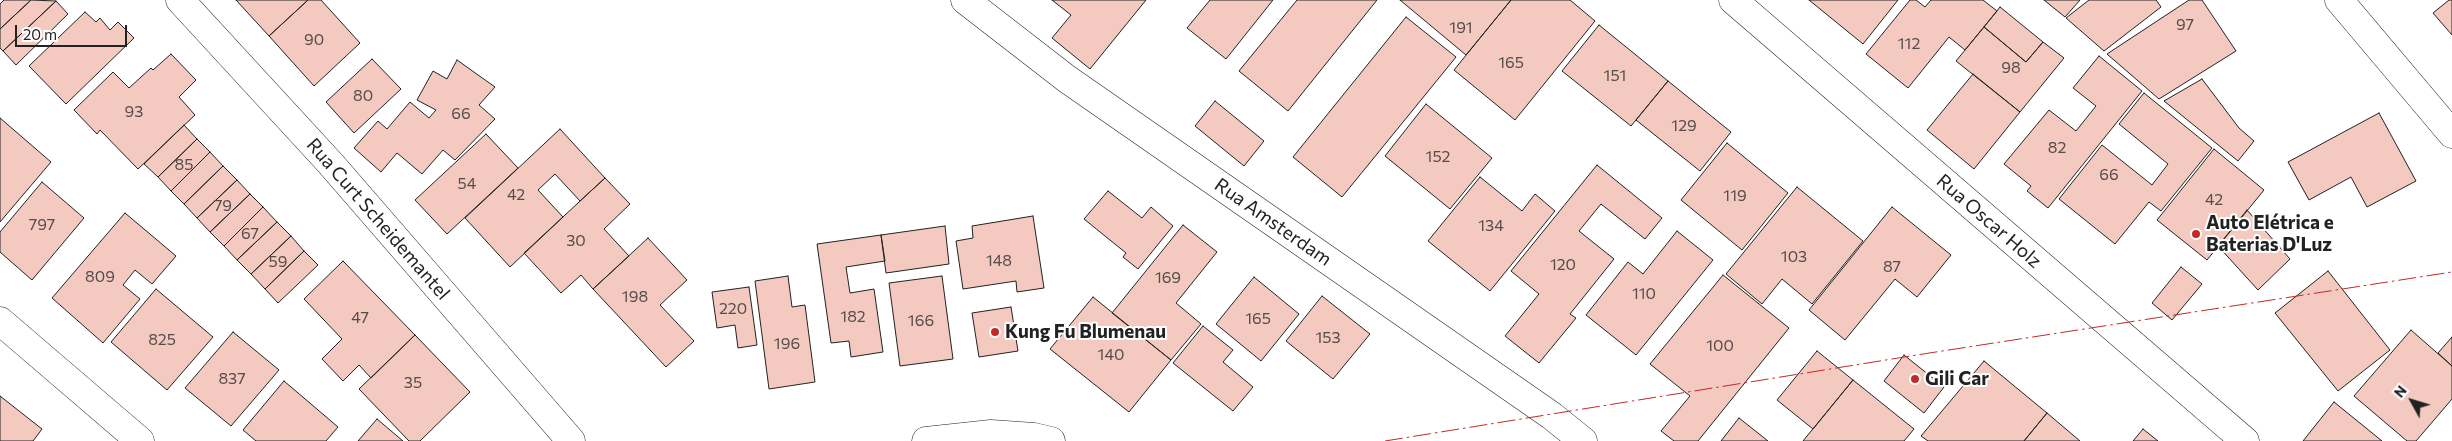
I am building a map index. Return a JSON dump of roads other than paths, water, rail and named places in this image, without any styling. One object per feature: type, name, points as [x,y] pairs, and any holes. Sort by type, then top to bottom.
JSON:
[{"type":"street","name":"Rua Curt Scheidemantel","points":[[180,0],[331,164],[571,441]]},
{"type":"street","name":"Rua Amsterdam","points":[[965,0],[1066,79],[1544,410],[1583,441]]},
{"type":"street","name":"Rua Oscar Holz","points":[[1733,0],[2245,441]]},
{"type":"street","points":[[2339,0],[2452,134]]},
{"type":"street","points":[[0,321],[137,440]]},
{"type":"street","points":[[926,441],[990,434],[1034,437],[1051,441]]},
{"type":"place","name":"Auto Elétrica e Baterias D'Luz","points":[[2196,234]]},
{"type":"place","name":"Kung Fu Blumenau","points":[[995,332]]},
{"type":"place","name":"Gili Car","points":[[1915,379]]}]
